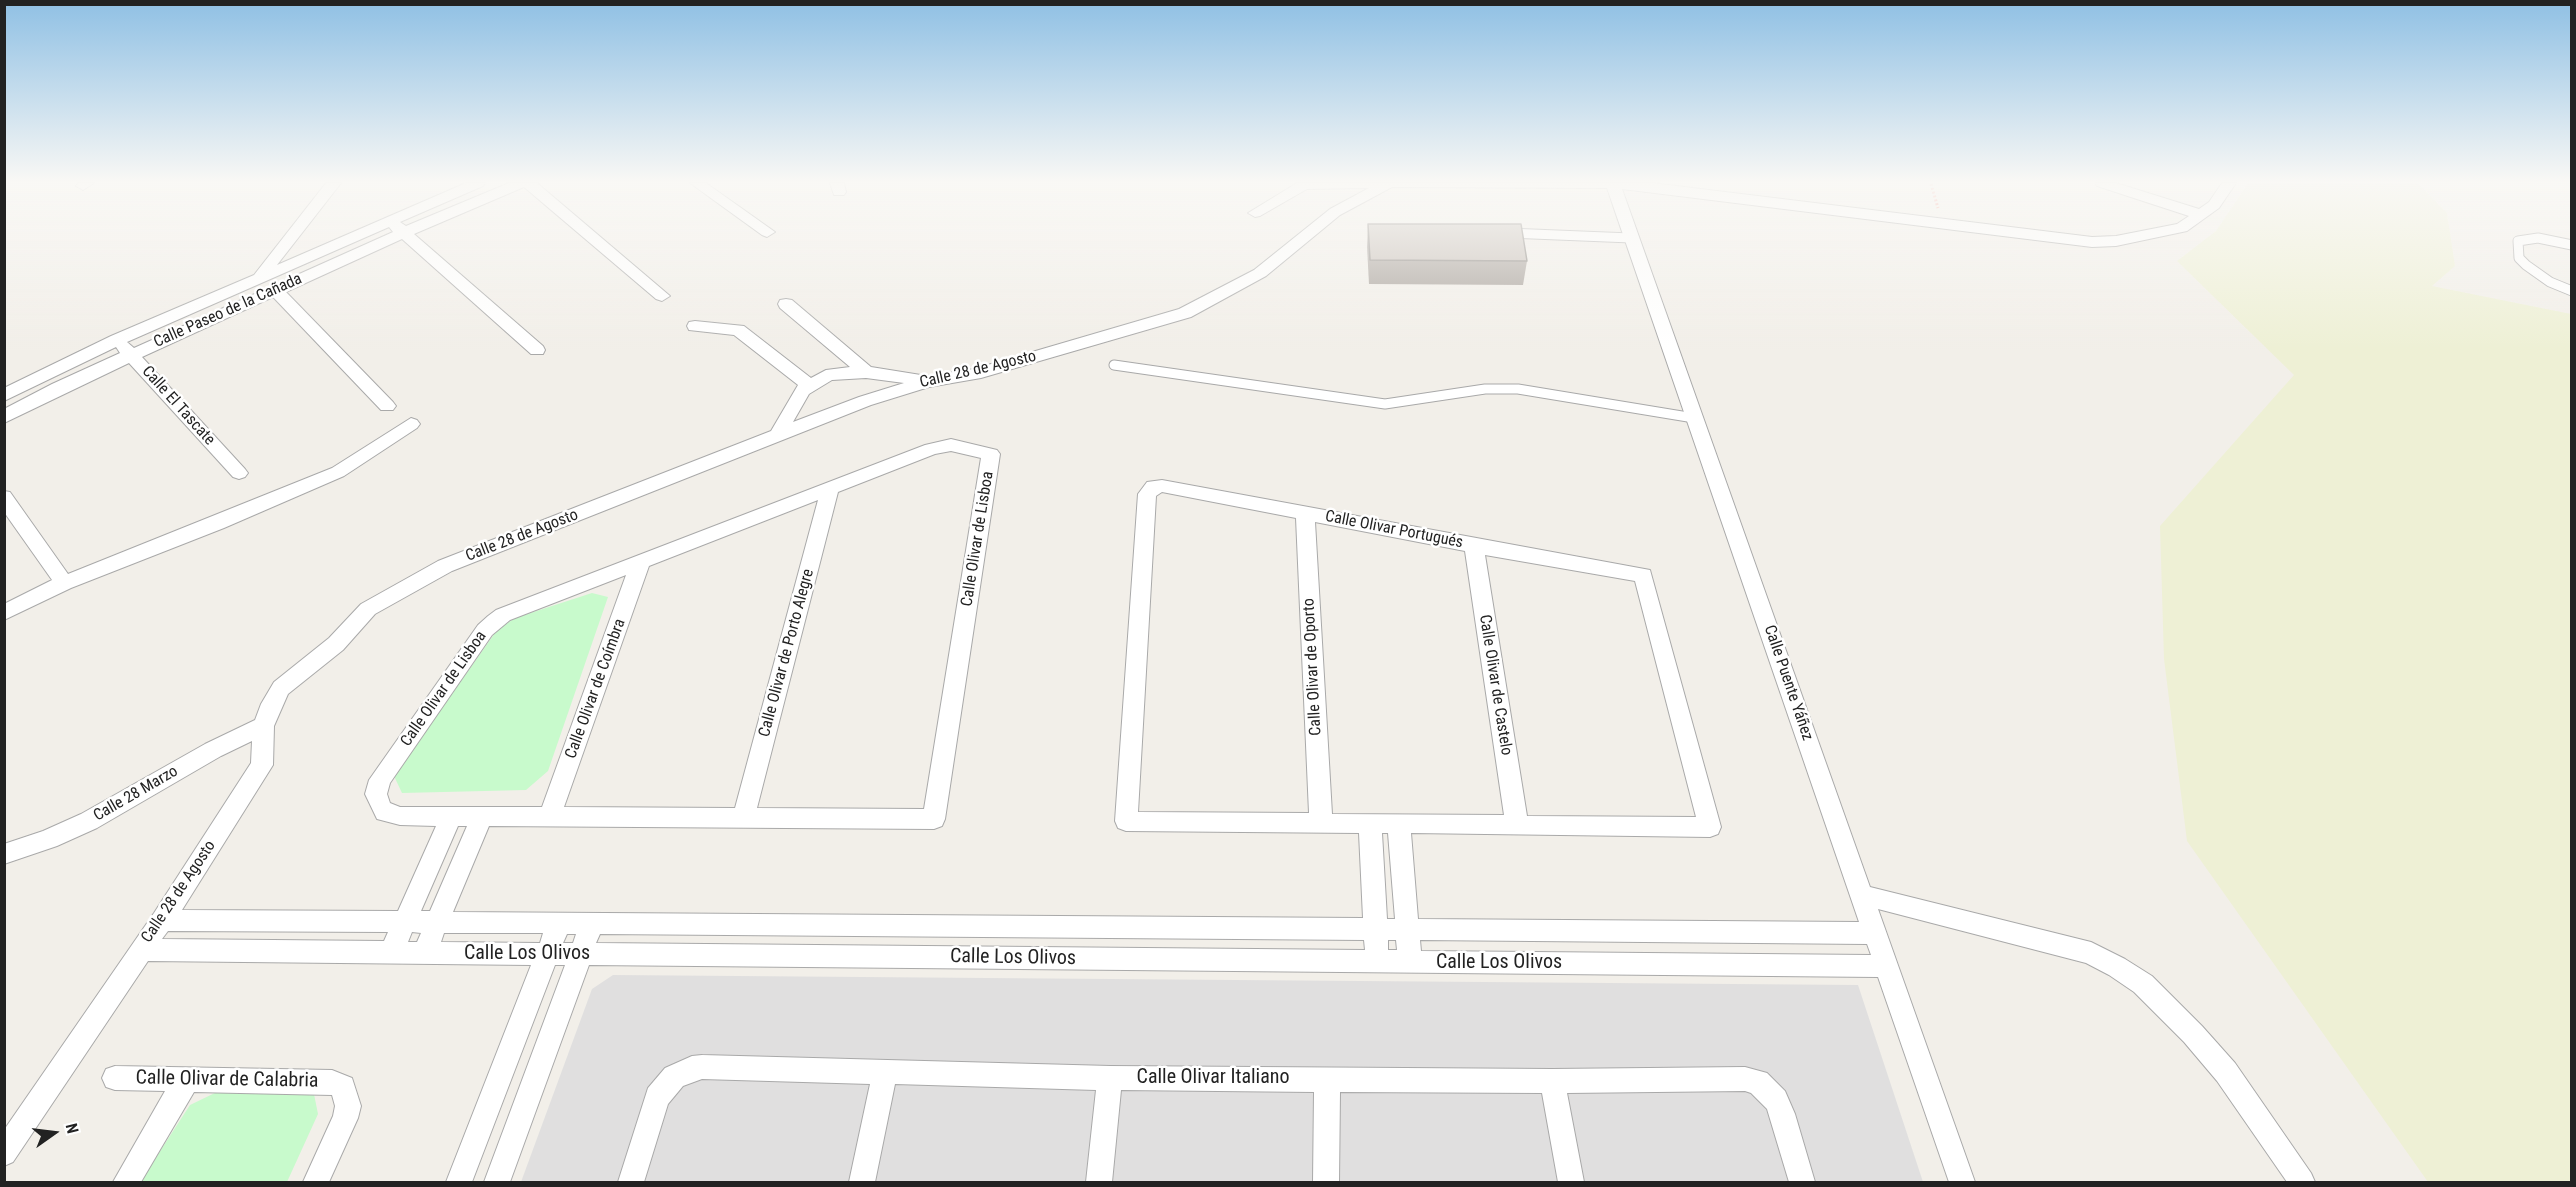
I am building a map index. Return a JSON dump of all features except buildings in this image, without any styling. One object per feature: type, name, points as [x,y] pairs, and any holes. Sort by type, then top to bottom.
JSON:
[{"type":"street","points":[[258,278],[290,238]]},
{"type":"street","name":"Calle Paseo de la Cañada","points":[[4,396],[117,340],[348,238]]},
{"type":"street","name":"Calle Paseo de la Cañada","points":[[4,417],[58,388],[389,238]]},
{"type":"street","points":[[410,238],[537,350]]},
{"type":"street","points":[[594,238],[662,296]]},
{"type":"street","name":"Calle 28 de Agosto","points":[[4,1153],[162,920],[262,765],[263,726],[271,704],[281,688],[336,644],[368,609],[460,560],[831,412],[927,381],[975,374],[1191,310],[1260,273],[1303,238]]},
{"type":"street","name":"Calle Puente Yáñez","points":[[1631,238],[1962,1182]]},
{"type":"street","name":"Calle 28 de Agosto","points":[[2059,238],[2092,242],[2131,238]]},
{"type":"street","points":[[275,290],[387,406]]},
{"type":"street","points":[[786,304],[866,372]]},
{"type":"street","points":[[695,326],[738,330],[809,385]]},
{"type":"street","name":"Calle El Tascate","points":[[117,340],[239,474]]},
{"type":"street","points":[[778,435],[792,405],[809,385],[838,373],[866,372],[927,381]]},
{"type":"street","points":[[4,614],[64,583],[338,472],[411,424]]},
{"type":"street","name":"Calle Olivar de Lisboa","points":[[951,445],[991,454],[934,819],[452,816],[391,814],[381,807],[376,794],[380,780],[486,630],[503,615],[641,561],[940,446],[951,445]]},
{"type":"street","name":"Calle Olivar Portugués","points":[[1162,486],[1305,513],[1474,546],[1643,575],[1710,827],[1126,821],[1147,494],[1153,487],[1162,486]]},
{"type":"street","name":"Calle Olivar de Porto Alegre","points":[[743,818],[830,488]]},
{"type":"street","points":[[4,497],[64,583]]},
{"type":"street","name":"Calle Olivar de Oporto","points":[[1305,513],[1321,822]]},
{"type":"street","name":"Calle Olivar de Castelo","points":[[1474,546],[1517,825]]},
{"type":"street","name":"Calle Olivar de Coímbra","points":[[550,817],[641,561]]},
{"type":"street","name":"Calle 28 Marzo","points":[[4,854],[49,839],[89,821],[213,750],[263,726]]},
{"type":"street","points":[[391,953],[452,816]]},
{"type":"street","points":[[424,953],[482,816]]},
{"type":"street","points":[[1370,823],[1377,961]]},
{"type":"street","points":[[1399,825],[1410,962]]},
{"type":"street","points":[[1862,896],[2091,953],[2117,967],[2143,984],[2168,1007],[2226,1072],[2302,1182]]},
{"type":"street","name":"Calle Los Olivos","points":[[162,920],[1875,933]]},
{"type":"street","points":[[459,1182],[559,923]]},
{"type":"street","points":[[497,1182],[592,923]]},
{"type":"street","name":"Calle Los Olivos","points":[[140,950],[1887,966]]},
{"type":"street","name":"Calle Olivar Italiano","points":[[631,1182],[657,1097],[664,1086],[682,1072],[702,1067],[1110,1078],[1552,1081],[1745,1079],[1758,1082],[1776,1100],[1802,1182]]},
{"type":"street","points":[[862,1182],[885,1072]]},
{"type":"street","name":"Calle Olivar de Calabria","points":[[115,1078],[332,1082],[343,1087],[347,1097],[347,1112],[316,1182]]},
{"type":"street","points":[[1099,1182],[1110,1078]]},
{"type":"street","points":[[126,1182],[187,1079]]},
{"type":"street","points":[[1326,1182],[1327,1079]]},
{"type":"street","points":[[1552,1081],[1571,1182]]},
{"type":"lane","points":[[2535,238],[2518,241],[2519,258],[2550,282],[2571,291]]},
{"type":"lane","points":[[2540,238],[2571,245]]},
{"type":"lane","points":[[1114,365],[1385,404],[1453,393],[1518,389],[1694,418]]},
{"type":"shaded area","points":[[613,975],[1858,985],[1923,1182],[521,1182],[592,989]]},
{"type":"green space","points":[[2206,238],[2451,238],[2455,266],[2432,286],[2571,314],[2571,1182],[2428,1182],[2187,841],[2164,659],[2160,526],[2294,375],[2177,261]]},
{"type":"green space","points":[[592,593],[608,597],[548,771],[526,790],[402,793],[394,776],[497,630],[515,618]]},
{"type":"green space","points":[[219,1091],[314,1094],[318,1114],[287,1182],[140,1182],[190,1105]]}]
